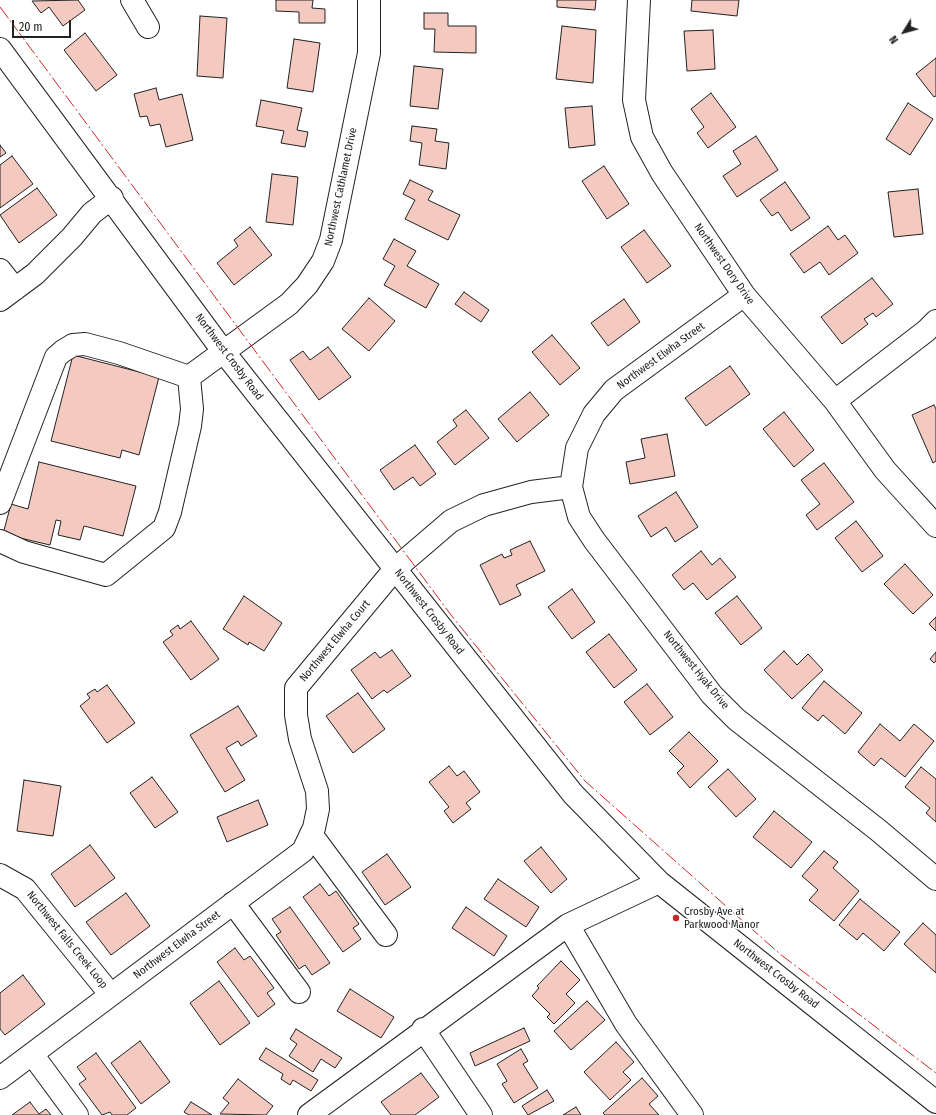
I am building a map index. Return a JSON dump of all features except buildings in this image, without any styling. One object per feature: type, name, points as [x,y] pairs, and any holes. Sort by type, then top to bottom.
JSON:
[{"type":"street","points":[[132,0],[148,27]]},
{"type":"street","name":"Northwest Cathlamet Drive","points":[[189,377],[289,304],[307,285],[323,261],[331,240],[369,52],[369,0]]},
{"type":"street","name":"Northwest Dory Drive","points":[[639,0],[634,100],[642,137],[662,173],[744,295],[835,400],[885,470],[936,526]]},
{"type":"street","name":"Northwest Crosby Road","points":[[0,48],[112,198],[223,352],[573,794],[659,882],[936,1102]]},
{"type":"street","points":[[0,270],[7,295],[40,268],[72,237],[92,213],[112,198]]},
{"type":"street","name":"Northwest Elwha Street","points":[[571,487],[577,448],[594,414],[614,390],[744,295]]},
{"type":"street","points":[[835,400],[926,332],[936,321]]},
{"type":"street","points":[[0,503],[56,357],[63,351],[73,345],[86,344],[119,353],[189,377],[192,409],[190,426],[170,512],[164,528],[106,575],[24,552],[0,541]]},
{"type":"street","points":[[395,568],[451,521],[484,505],[532,492],[571,487]]},
{"type":"street","name":"Northwest Hyak Drive","points":[[571,487],[579,516],[594,540],[712,695],[736,719],[878,830],[936,879]]},
{"type":"street","name":"Northwest Elwha Court","points":[[318,790],[300,739],[296,715],[296,688],[395,568]]},
{"type":"street","name":"Northwest Elwha Street","points":[[0,1078],[303,851],[311,834],[318,809],[318,790]]},
{"type":"street","points":[[311,834],[386,935]]},
{"type":"street","name":"Northwest Falls Creek Loop","points":[[0,875],[25,889],[111,995]]},
{"type":"street","points":[[309,1115],[423,1029],[568,925],[659,882]]},
{"type":"street","points":[[233,903],[299,992]]},
{"type":"street","points":[[568,925],[626,1024],[692,1115]]},
{"type":"street","points":[[423,1029],[481,1115]]},
{"type":"street","points":[[32,1054],[77,1115]]},
{"type":"power","points":[[0,7],[451,615],[585,781],[780,954],[936,1073]]},
{"type":"place","name":"Crosby Ave at Parkwood Manor","points":[[676,918]]}]
